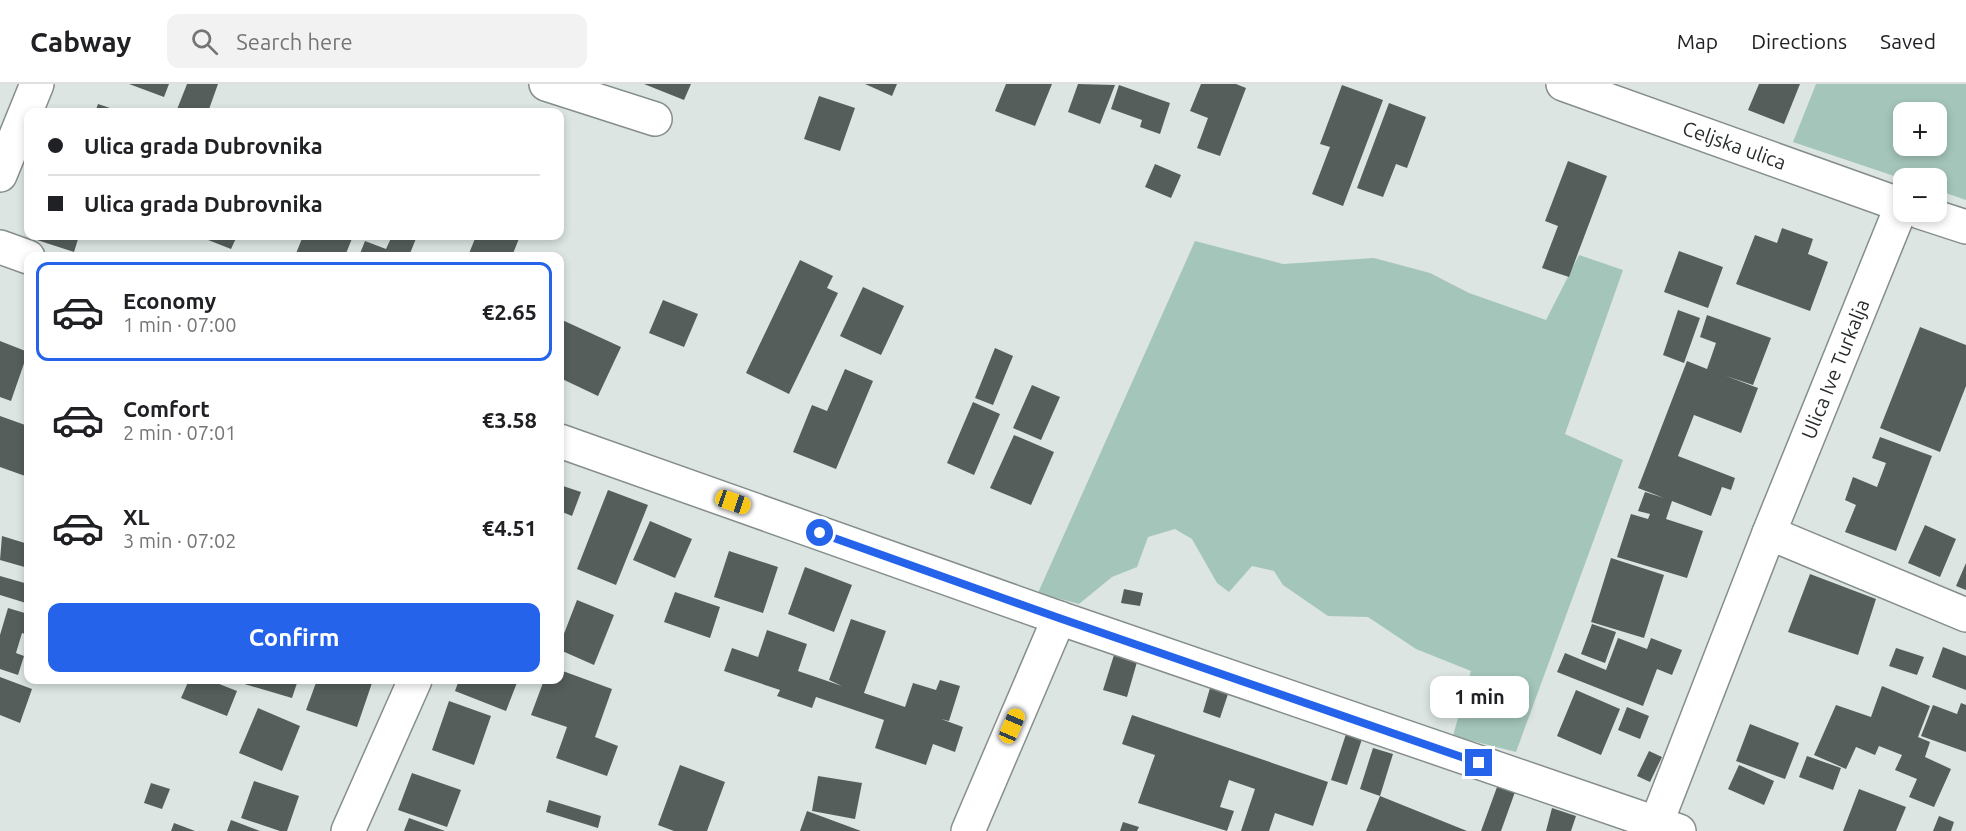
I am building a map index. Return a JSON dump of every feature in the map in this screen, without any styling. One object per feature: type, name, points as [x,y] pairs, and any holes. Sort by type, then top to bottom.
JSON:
[{"type":"street","points":[[27,108],[37,84]]},
{"type":"street","points":[[546,84],[654,119]]},
{"type":"street","name":"Celjska ulica","points":[[1563,84],[1893,203]]},
{"type":"street","points":[[0,175],[24,116]]},
{"type":"street","name":"Celjska ulica","points":[[1947,221],[1966,227]]},
{"type":"street","name":"Ulica Ive Turkalja","points":[[1667,827],[1769,533],[1902,222]]},
{"type":"street","points":[[0,248],[24,256]]},
{"type":"street","points":[[564,442],[1059,618],[1667,827]]},
{"type":"street","points":[[1769,533],[1966,615]]},
{"type":"street","points":[[968,831],[1059,618]]},
{"type":"street","points":[[348,831],[413,684]]},
{"type":"green space","points":[[1816,84],[1966,84],[1966,200],[1947,193],[1947,168],[1893,168],[1893,176],[1793,142]]},
{"type":"green space","points":[[1195,241],[1283,264],[1374,258],[1430,273],[1469,293],[1546,320],[1579,255],[1623,270],[1565,434],[1623,460],[1516,752],[1453,736],[1471,671],[1416,649],[1368,617],[1328,616],[1283,585],[1274,571],[1252,566],[1229,592],[1217,583],[1192,539],[1175,529],[1148,537],[1137,567],[1112,577],[1079,604],[1038,593]]},
{"type":"building","points":[[129,84],[169,84],[164,97]]},
{"type":"building","points":[[187,84],[218,84],[209,108],[178,108]]},
{"type":"building","points":[[644,84],[691,84],[684,100]]},
{"type":"building","points":[[865,84],[897,84],[892,96]]},
{"type":"building","points":[[1006,84],[1052,84],[1035,126],[995,111]]},
{"type":"building","points":[[1078,84],[1115,85],[1100,124],[1068,112]]},
{"type":"building","points":[[1201,84],[1236,84],[1246,88],[1220,156],[1197,148],[1208,118],[1190,111]]},
{"type":"building","points":[[1759,84],[1800,84],[1784,124],[1748,110]]},
{"type":"building","points":[[1119,85],[1170,103],[1160,134],[1140,127],[1142,120],[1111,109]]},
{"type":"building","points":[[1342,85],[1383,100],[1343,206],[1312,194],[1330,147],[1320,144]]},
{"type":"building","points":[[819,96],[855,108],[840,151],[804,139]]},
{"type":"building","points":[[1389,103],[1426,117],[1407,168],[1396,164],[1383,197],[1357,188]]},
{"type":"building","points":[[98,104],[110,108],[96,108]]},
{"type":"building","points":[[1568,161],[1607,176],[1569,277],[1542,268],[1558,226],[1545,221]]},
{"type":"building","points":[[1155,164],[1181,175],[1171,198],[1145,187]]},
{"type":"building","points":[[1782,228],[1813,239],[1808,254],[1828,262],[1810,311],[1736,284],[1755,235],[1777,243]]},
{"type":"building","points":[[37,240],[78,240],[74,252]]},
{"type":"building","points":[[208,240],[235,240],[231,249]]},
{"type":"building","points":[[301,240],[351,240],[347,252],[297,252]]},
{"type":"building","points":[[390,240],[415,240],[411,252],[361,252],[365,241],[386,249]]},
{"type":"building","points":[[474,240],[518,240],[514,252],[470,252]]},
{"type":"building","points":[[1679,251],[1723,267],[1708,308],[1664,292]]},
{"type":"building","points":[[800,260],[833,276],[827,288],[838,293],[789,394],[746,373]]},
{"type":"building","points":[[863,287],[904,306],[881,355],[840,336]]},
{"type":"building","points":[[663,300],[698,314],[684,347],[649,333]]},
{"type":"building","points":[[1678,310],[1700,318],[1684,363],[1663,355]]},
{"type":"building","points":[[1707,315],[1771,338],[1753,385],[1726,376],[1758,388],[1741,433],[1694,415],[1678,456],[1735,478],[1731,490],[1722,487],[1711,516],[1672,501],[1666,519],[1703,531],[1687,578],[1617,557],[1631,514],[1648,519],[1650,514],[1638,511],[1645,492],[1664,498],[1638,488],[1687,361],[1707,369],[1716,343],[1700,337]]},
{"type":"building","points":[[564,321],[621,347],[598,396],[564,380]]},
{"type":"building","points":[[1920,327],[1966,345],[1966,386],[1940,452],[1880,428]]},
{"type":"building","points":[[0,341],[24,350],[24,364],[11,401],[0,397]]},
{"type":"building","points":[[995,348],[1013,356],[993,405],[975,398]]},
{"type":"building","points":[[845,369],[873,381],[836,469],[793,452],[812,405],[827,411]]},
{"type":"building","points":[[1032,385],[1060,397],[1041,440],[1013,428]]},
{"type":"building","points":[[973,402],[1000,414],[974,475],[947,463]]},
{"type":"building","points":[[0,416],[24,425],[24,476],[0,467]]},
{"type":"building","points":[[1014,435],[1054,452],[1031,505],[990,488]]},
{"type":"building","points":[[1880,437],[1932,456],[1896,551],[1845,532],[1856,505],[1845,500],[1853,477],[1877,487],[1886,463],[1872,458]]},
{"type":"building","points":[[564,486],[581,492],[572,516],[564,513]]},
{"type":"building","points":[[608,490],[648,505],[616,585],[577,569]]},
{"type":"building","points":[[650,521],[692,539],[675,578],[633,560]]},
{"type":"building","points":[[1925,525],[1956,539],[1940,577],[1908,563]]},
{"type":"building","points":[[2,536],[24,543],[24,567],[0,560]]},
{"type":"building","points":[[729,551],[778,567],[763,613],[714,597]]},
{"type":"building","points":[[1611,558],[1664,575],[1644,638],[1591,622]]},
{"type":"building","points":[[1966,563],[1966,590],[1956,586]]},
{"type":"building","points":[[805,567],[852,585],[834,632],[788,614]]},
{"type":"building","points":[[1810,574],[1876,599],[1858,655],[1788,632]]},
{"type":"building","points":[[0,576],[24,583],[24,602],[0,595]]},
{"type":"building","points":[[1124,589],[1143,593],[1140,606],[1121,603]]},
{"type":"building","points":[[675,592],[720,607],[710,638],[664,622]]},
{"type":"building","points":[[577,600],[614,615],[594,665],[564,652],[564,634]]},
{"type":"building","points":[[8,608],[24,613],[24,634],[22,633],[16,653],[24,656],[18,675],[0,669],[0,635]]},
{"type":"building","points":[[851,619],[886,631],[864,693],[905,707],[913,683],[936,690],[940,680],[960,686],[949,721],[941,719],[963,727],[955,752],[933,744],[926,765],[875,748],[884,720],[816,697],[812,708],[777,696],[780,690],[724,671],[732,648],[758,657],[767,630],[807,644],[798,671],[842,686],[829,680]]},
{"type":"building","points":[[1592,624],[1616,632],[1605,663],[1581,654]]},
{"type":"building","points":[[1618,638],[1647,649],[1651,638],[1682,650],[1672,675],[1657,669],[1643,706],[1557,672],[1565,653],[1606,670]]},
{"type":"building","points":[[1943,647],[1966,656],[1966,690],[1932,677]]},
{"type":"building","points":[[1896,648],[1924,657],[1917,675],[1889,666]]},
{"type":"building","points":[[1114,655],[1137,662],[1127,697],[1103,690]]},
{"type":"building","points":[[564,671],[612,689],[595,737],[618,746],[607,776],[556,758],[567,727],[531,715],[543,684],[564,684]]},
{"type":"building","points":[[0,677],[32,689],[20,723],[0,715]]},
{"type":"building","points":[[187,684],[219,684],[237,691],[227,716],[181,698]]},
{"type":"building","points":[[245,684],[297,684],[292,698]]},
{"type":"building","points":[[316,684],[372,684],[357,727],[306,710]]},
{"type":"building","points":[[458,684],[516,684],[506,711],[455,691]]},
{"type":"building","points":[[1882,686],[1930,706],[1918,737],[1930,742],[1925,757],[1951,769],[1934,807],[1909,797],[1917,779],[1895,770],[1902,755],[1879,746],[1875,755],[1856,747],[1846,769],[1814,755],[1836,705],[1871,717]]},
{"type":"building","points":[[1210,688],[1228,694],[1220,718],[1203,712]]},
{"type":"building","points":[[1576,690],[1620,709],[1601,755],[1557,736]]},
{"type":"building","points":[[449,701],[491,716],[474,765],[432,750]]},
{"type":"building","points":[[1961,703],[1966,705],[1966,752],[1921,736],[1933,705],[1957,714]]},
{"type":"building","points":[[1627,707],[1649,716],[1640,739],[1618,730]]},
{"type":"building","points":[[258,708],[300,726],[282,771],[239,753]]},
{"type":"building","points":[[1132,715],[1328,782],[1313,826],[1275,813],[1269,831],[1241,831],[1255,789],[1229,780],[1220,807],[1234,811],[1227,831],[1138,803],[1155,755],[1122,744]]},
{"type":"building","points":[[1750,724],[1799,743],[1785,779],[1736,761]]},
{"type":"building","points":[[1346,734],[1362,739],[1347,785],[1331,780]]},
{"type":"building","points":[[1373,748],[1393,754],[1380,796],[1360,789]]},
{"type":"building","points":[[1649,751],[1662,757],[1650,782],[1637,776]]},
{"type":"building","points":[[1807,756],[1841,768],[1833,790],[1799,777]]},
{"type":"building","points":[[680,765],[725,782],[707,831],[674,831],[658,825]]},
{"type":"building","points":[[1739,765],[1774,781],[1764,805],[1728,789]]},
{"type":"building","points":[[412,773],[461,790],[447,827],[398,810]]},
{"type":"building","points":[[818,776],[862,783],[855,819],[812,811]]},
{"type":"building","points":[[254,781],[299,796],[287,831],[280,831],[241,818]]},
{"type":"building","points":[[151,783],[170,789],[162,809],[144,803]]},
{"type":"building","points":[[1497,787],[1515,792],[1501,831],[1481,831]]},
{"type":"building","points":[[1859,789],[1906,807],[1896,831],[1843,831]]},
{"type":"building","points":[[1380,796],[1467,831],[1366,831]]},
{"type":"building","points":[[549,800],[601,816],[598,828],[546,812]]},
{"type":"building","points":[[1552,808],[1576,816],[1571,831],[1546,831]]},
{"type":"building","points":[[807,811],[861,831],[800,831]]},
{"type":"building","points":[[1939,816],[1954,822],[1951,831],[1933,831]]},
{"type":"building","points":[[409,818],[445,831],[404,831]]},
{"type":"building","points":[[231,820],[260,831],[227,831]]},
{"type":"building","points":[[1123,822],[1139,827],[1137,831],[1120,831]]},
{"type":"building","points":[[174,823],[195,831],[171,831]]},
{"type":"route","points":[[820,533],[1479,763]]}]
